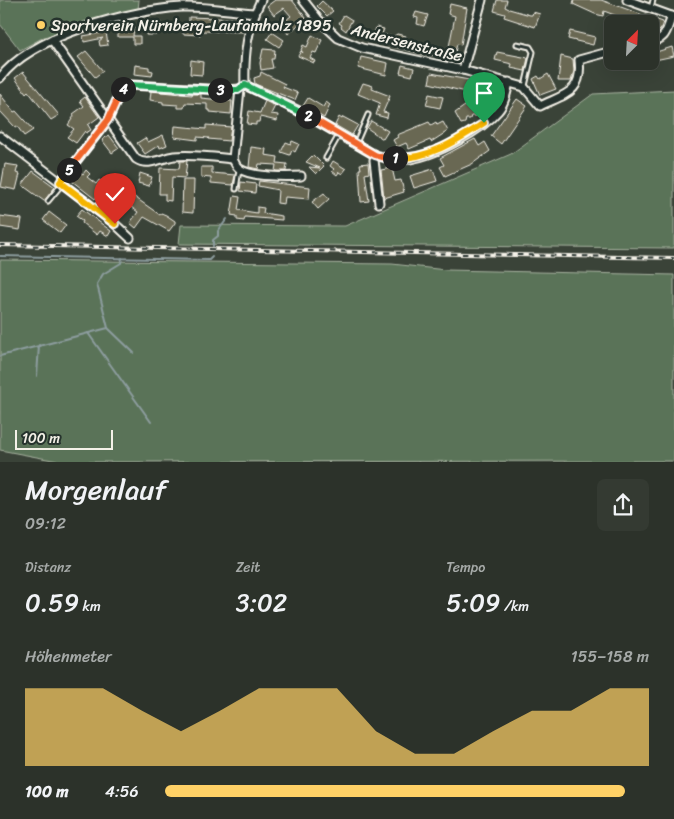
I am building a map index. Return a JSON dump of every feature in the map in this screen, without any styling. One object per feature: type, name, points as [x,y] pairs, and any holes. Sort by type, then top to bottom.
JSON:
[{"type":"street","points":[[261,0],[249,29],[233,159],[240,169],[246,173],[288,177],[301,176]]},
{"type":"street","name":"Andersenstraße","points":[[303,0],[318,19],[338,38],[362,48],[463,70],[524,87]]},
{"type":"street","points":[[463,70],[482,0]]},
{"type":"street","points":[[628,0],[673,17],[664,36],[659,40]]},
{"type":"street","points":[[0,78],[18,59],[35,48],[82,28],[140,12],[183,7],[255,13]]},
{"type":"street","points":[[52,40],[136,159],[142,163],[177,156],[233,159]]},
{"type":"street","points":[[524,87],[540,106],[569,93],[577,86],[581,74],[580,60],[604,53]]},
{"type":"street","points":[[61,182],[108,120],[121,91],[130,85],[226,90],[243,87],[300,111],[375,155],[385,158],[409,159],[451,144],[484,123],[499,110],[506,95],[509,82]]},
{"type":"street","points":[[0,136],[130,238]]},
{"type":"street","points":[[375,155],[379,203]]},
{"type":"lane","points":[[651,8],[653,0]]},
{"type":"lane","points":[[517,44],[530,47],[534,52],[524,87]]},
{"type":"lane","points":[[356,144],[368,115]]},
{"type":"lane","points":[[326,158],[340,134]]},
{"type":"lane","points":[[236,189],[240,169]]},
{"type":"lane","points":[[48,201],[61,182]]},
{"type":"green space","name":"Sportverein Nürnberg-Laufamholz 1895","points":[[0,0],[139,0],[138,10],[44,37],[20,50],[0,24]]},
{"type":"green space","points":[[674,90],[674,248],[179,244],[181,225],[345,226],[511,154],[593,94]]},
{"type":"green space","points":[[0,260],[392,264],[446,270],[674,275],[674,461],[63,462],[0,450]]},
{"type":"building","points":[[275,0],[292,0],[306,18],[288,34],[281,24],[291,16],[284,8],[274,15],[267,6]]},
{"type":"building","points":[[497,0],[507,0],[505,7],[509,9],[530,15],[533,12],[540,14],[535,27],[504,17],[505,14],[494,11]]},
{"type":"building","points":[[574,0],[601,0],[643,15],[614,15],[604,11],[603,16],[573,4]]},
{"type":"building","points":[[322,1],[333,11],[327,16],[317,6]]},
{"type":"building","points":[[450,4],[467,8],[461,45],[457,44],[453,60],[431,55],[433,48],[448,52],[455,16],[448,14]]},
{"type":"building","points":[[416,12],[428,15],[424,26],[417,24],[418,18],[414,17]]},
{"type":"building","points":[[344,15],[352,20],[346,31],[339,23]]},
{"type":"building","points":[[189,17],[243,19],[243,32],[200,31],[200,35],[183,34],[183,27],[189,27]]},
{"type":"building","points":[[659,21],[663,22],[659,31]]},
{"type":"building","points":[[147,22],[161,23],[161,30],[158,29],[156,35],[146,35]]},
{"type":"building","points":[[118,27],[134,27],[133,36],[140,36],[140,44],[133,44],[133,37],[118,37]]},
{"type":"building","points":[[376,27],[384,29],[382,34],[393,37],[397,34],[406,36],[405,40],[431,50],[430,56],[391,46],[387,42],[373,38]]},
{"type":"building","points":[[570,31],[595,37],[593,45],[568,39]]},
{"type":"building","points":[[106,32],[108,45],[100,46],[99,41],[103,38],[84,42],[83,36]]},
{"type":"building","points":[[272,32],[284,40],[279,47],[267,39]]},
{"type":"building","points":[[312,35],[322,40],[316,53],[313,52],[310,58],[315,61],[314,63],[298,56],[301,51],[303,53],[301,50],[303,45],[307,47]]},
{"type":"building","points":[[672,47],[674,56],[659,59],[659,51]]},
{"type":"building","points":[[263,49],[275,50],[274,59],[271,59],[273,68],[261,70],[260,63]]},
{"type":"building","points":[[86,51],[103,71],[95,77],[78,57]]},
{"type":"building","points":[[497,52],[528,58],[525,71],[511,68],[512,64],[495,60]]},
{"type":"building","points":[[561,56],[573,59],[574,71],[571,81],[558,81]]},
{"type":"building","points":[[361,57],[388,63],[386,75],[358,68]]},
{"type":"building","points":[[191,60],[203,62],[202,75],[190,74]]},
{"type":"building","points":[[135,65],[149,67],[149,70],[153,71],[152,76],[134,74]]},
{"type":"building","points":[[402,65],[414,68],[412,76],[400,73]]},
{"type":"building","points":[[23,72],[59,115],[51,120],[28,91],[26,93],[15,78]]},
{"type":"building","points":[[261,72],[285,84],[283,87],[298,93],[295,100],[255,84],[254,78],[260,76]]},
{"type":"building","points":[[431,73],[469,80],[466,92],[429,83]]},
{"type":"building","points":[[548,74],[556,89],[540,95],[533,79],[538,76],[540,79]]},
{"type":"building","points":[[363,83],[373,86],[372,89],[390,96],[383,112],[388,113],[387,118],[376,115],[380,103],[358,94]]},
{"type":"building","points":[[485,84],[497,87],[494,100],[480,97],[484,95]]},
{"type":"building","points":[[151,91],[192,95],[201,94],[201,98],[232,101],[231,114],[210,112],[210,110],[207,110],[207,104],[185,103],[184,108],[178,108],[178,105],[163,104],[163,102],[150,100]]},
{"type":"building","points":[[0,94],[14,112],[16,111],[33,130],[24,136],[17,126],[15,127],[0,111]]},
{"type":"building","points":[[429,94],[443,97],[440,108],[426,105]]},
{"type":"building","points":[[85,97],[99,117],[88,125],[91,130],[86,133],[85,131],[76,143],[67,137],[74,129],[68,125],[74,116],[73,114],[84,106],[80,101]]},
{"type":"building","points":[[308,98],[323,107],[326,102],[330,105],[324,118],[303,106]]},
{"type":"building","points":[[517,99],[527,106],[501,144],[491,136]]},
{"type":"building","points":[[265,101],[275,106],[271,114],[278,115],[277,121],[260,117],[256,125],[247,124],[249,111],[260,113]]},
{"type":"building","points":[[469,103],[473,110],[482,105],[485,109],[476,116],[466,119],[465,123],[461,124],[455,113]]},
{"type":"building","points":[[339,117],[342,119],[343,117],[358,125],[352,135],[335,125]]},
{"type":"building","points":[[371,121],[388,131],[383,139],[367,128]]},
{"type":"building","points":[[429,122],[431,125],[436,122],[437,125],[443,122],[448,131],[431,142],[430,140],[409,149],[406,143],[397,147],[393,140],[398,137],[397,135]]},
{"type":"building","points":[[206,125],[231,127],[229,141],[197,137],[197,140],[174,137],[175,126],[206,129]]},
{"type":"building","points":[[109,135],[119,148],[112,153],[102,140]]},
{"type":"building","points":[[163,135],[167,145],[160,148],[159,145],[145,154],[137,143],[145,138],[148,142]]},
{"type":"building","points":[[475,139],[479,146],[485,142],[490,151],[472,164],[445,176],[440,167],[444,165],[440,158]]},
{"type":"building","points":[[292,141],[299,144],[295,152],[292,150],[290,155],[281,152],[286,142],[291,144]]},
{"type":"building","points":[[251,147],[266,149],[265,155],[278,157],[277,163],[287,164],[286,171],[275,171],[276,165],[259,164],[258,169],[249,167]]},
{"type":"building","points":[[313,155],[324,166],[316,174],[309,167],[320,168],[306,162]]},
{"type":"building","points":[[180,161],[187,161],[185,178],[172,177],[171,201],[165,200],[165,194],[159,194],[160,168],[179,169]]},
{"type":"building","points":[[333,161],[346,169],[342,174],[339,172],[337,175],[332,171],[334,169],[330,166]]},
{"type":"building","points":[[368,163],[369,173],[365,174],[369,201],[361,202],[359,169],[361,169],[360,164]]},
{"type":"building","points":[[5,164],[18,166],[16,173],[20,174],[16,190],[1,187]]},
{"type":"building","points":[[201,167],[212,167],[212,173],[235,175],[233,185],[211,183],[211,178],[201,177]]},
{"type":"building","points":[[392,168],[395,181],[401,180],[404,192],[384,198],[381,170]]},
{"type":"building","points":[[433,169],[437,181],[414,188],[410,176]]},
{"type":"building","points":[[86,170],[90,174],[87,177],[96,184],[99,180],[123,196],[126,191],[160,215],[161,213],[166,215],[175,223],[169,231],[144,217],[136,228],[130,223],[138,212],[124,202],[116,213],[107,207],[111,201],[100,192],[95,199],[72,181],[79,171],[83,174]]},
{"type":"building","points":[[33,171],[55,187],[44,201],[22,185]]},
{"type":"building","points":[[140,173],[152,177],[149,186],[138,183]]},
{"type":"building","points":[[183,180],[194,180],[193,213],[182,212]]},
{"type":"building","points":[[259,181],[310,187],[309,199],[285,197],[284,204],[277,203],[278,190],[258,186]]},
{"type":"building","points":[[241,182],[256,184],[255,193],[240,191]]},
{"type":"building","points":[[324,193],[329,199],[318,209],[312,202]]},
{"type":"building","points":[[234,196],[240,197],[238,210],[257,213],[257,207],[264,208],[263,213],[282,216],[282,220],[245,217],[244,221],[237,220],[237,216],[231,215]]},
{"type":"building","points":[[82,209],[111,231],[108,236],[100,231],[97,235],[82,223],[83,221],[76,216]]},
{"type":"building","points":[[49,212],[66,225],[60,233],[43,220]]},
{"type":"building","points":[[0,216],[22,219],[20,230],[0,227]]},
{"type":"waterway","points":[[240,124],[243,97]]},
{"type":"waterway","points":[[213,246],[213,240],[218,236],[218,231],[227,219]]},
{"type":"waterway","points":[[0,256],[209,260],[212,257]]},
{"type":"waterway","points":[[0,356],[108,328],[97,284],[103,274],[121,263],[122,258]]},
{"type":"waterway","points":[[108,328],[134,353]]},
{"type":"waterway","points":[[88,333],[151,422]]},
{"type":"waterway","points":[[37,376],[39,345]]},
{"type":"railway","points":[[0,245],[674,258]]},
{"type":"place","name":"Sportverein Nürnberg-Laufamholz 1895","points":[[41,25]]},
{"type":"route","points":[[115,224],[60,182],[108,120],[121,91],[130,85],[238,90],[245,85],[300,111],[375,155],[385,158],[409,159],[432,152],[451,144],[484,123]]}]
